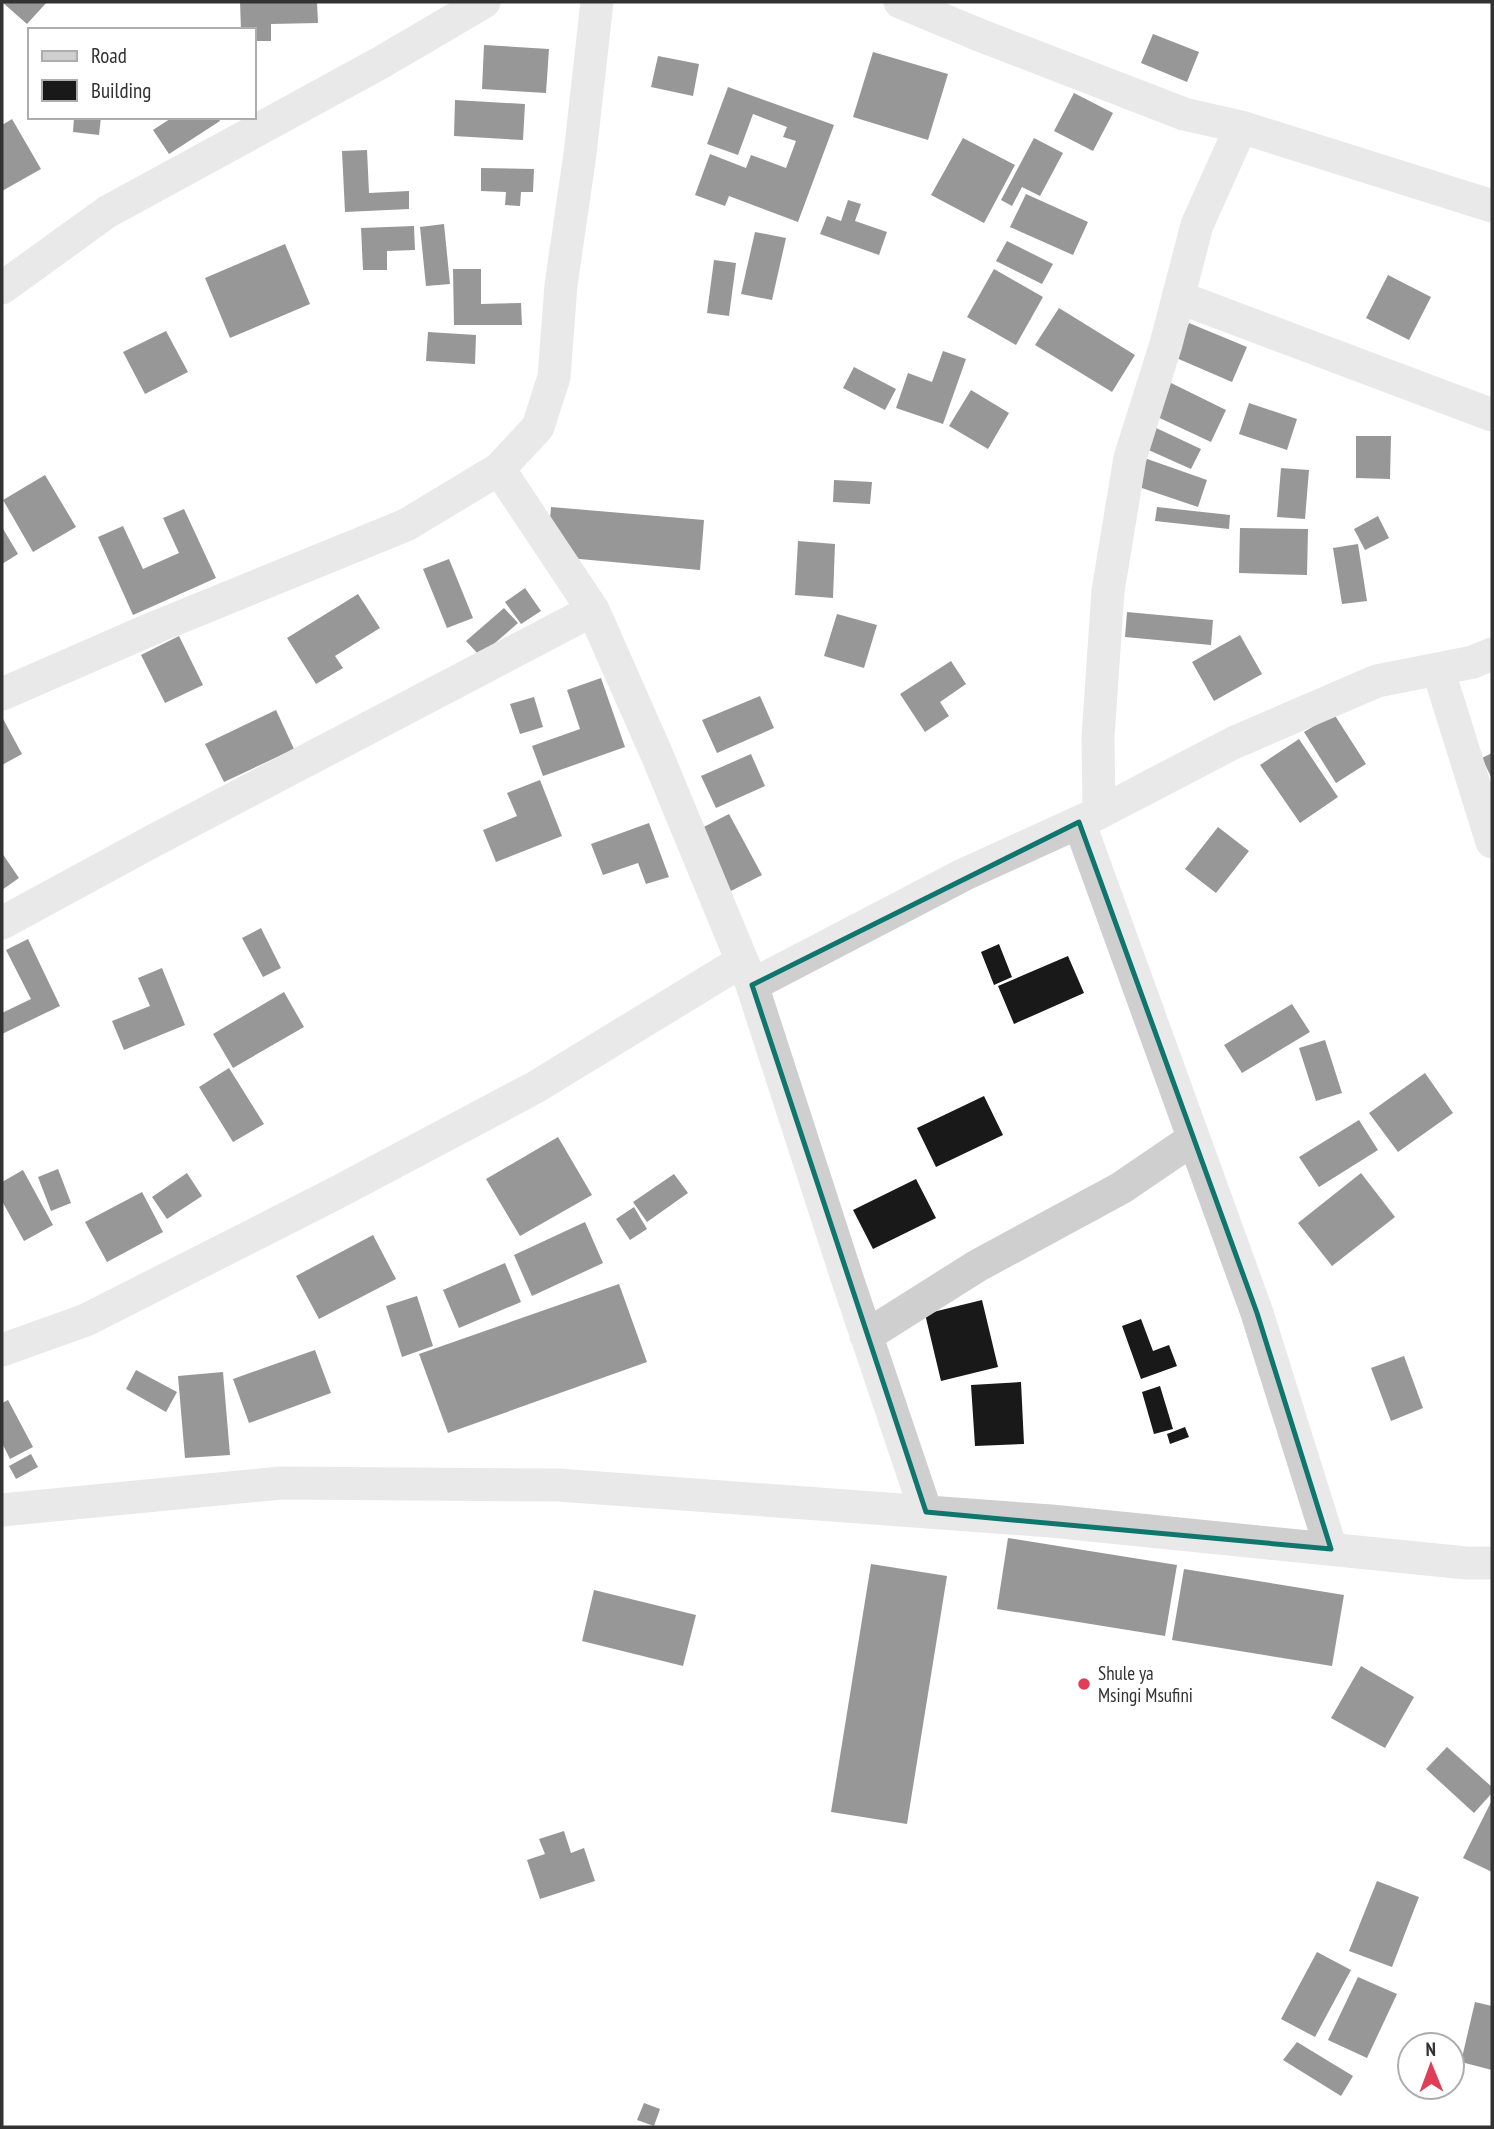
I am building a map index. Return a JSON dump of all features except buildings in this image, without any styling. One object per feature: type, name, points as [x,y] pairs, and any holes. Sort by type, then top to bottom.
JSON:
[{"type":"street","points":[[2,288],[107,212],[380,63],[484,2]]},
{"type":"street","points":[[2,694],[156,627],[406,525],[499,469],[538,427],[554,377],[561,285],[580,154],[597,2]]},
{"type":"street","points":[[900,2],[1184,114],[1241,127],[1492,206]]},
{"type":"street","points":[[1241,127],[1197,225],[1166,344],[1130,458],[1108,591],[1098,737],[1089,818],[1192,1139],[1256,1313],[1331,1549]]},
{"type":"street","points":[[1178,297],[1492,415]]},
{"type":"street","points":[[499,469],[593,610],[663,768],[747,973],[926,1512]]},
{"type":"street","points":[[2,923],[593,610]]},
{"type":"street","points":[[2,1350],[86,1320],[348,1187],[747,973],[1089,818],[1233,743],[1377,681],[1473,662],[1492,654]]},
{"type":"street","points":[[1438,669],[1492,842]]},
{"type":"street","points":[[866,1336],[977,1266],[1121,1188],[1192,1139]]},
{"type":"street","points":[[2,1510],[295,1483],[558,1485],[1051,1521],[1466,1563],[1492,1563]]},
{"type":"highlighted area","points":[[1079,822],[1257,1313],[1331,1549],[926,1512],[752,985]]},
{"type":"place","name":"Shule ya Msingi Msufini","points":[[1084,1684]]}]
